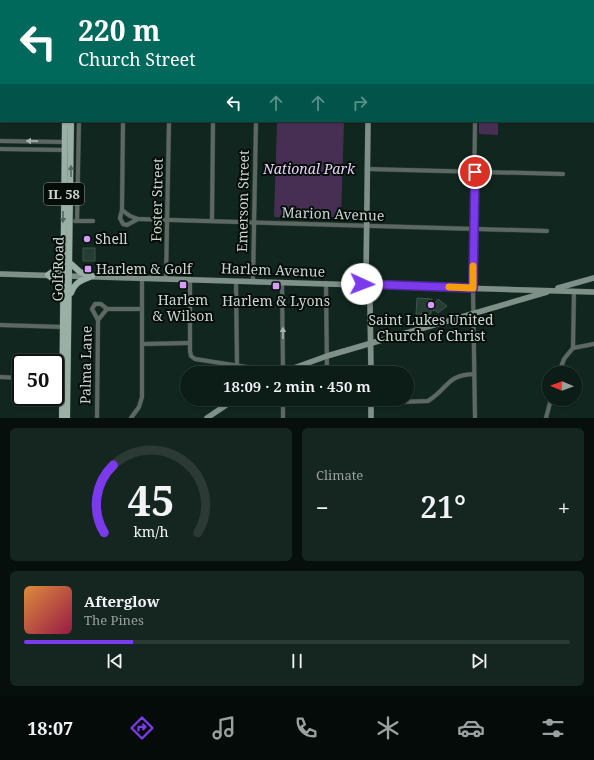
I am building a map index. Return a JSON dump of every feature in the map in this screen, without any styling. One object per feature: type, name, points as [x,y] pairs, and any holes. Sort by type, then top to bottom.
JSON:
[{"type":"main road","name":"Golf Road","points":[[65,122],[68,150],[63,254],[69,298],[66,327]]},
{"type":"main road","name":"Golf Road","points":[[68,142],[71,122]]},
{"type":"main road","points":[[368,122],[366,226],[367,285],[370,304],[371,366]]},
{"type":"main road","name":"Golf Road","points":[[67,418],[66,327],[63,291],[70,262],[74,221],[68,150]]},
{"type":"main road","points":[[63,254],[59,267],[48,275],[58,283],[63,291]]},
{"type":"main road","points":[[70,262],[80,272],[92,276]]},
{"type":"main road","name":"Harlem Avenue","points":[[0,274],[594,292]]},
{"type":"main road","points":[[69,298],[73,286],[78,282],[92,276]]},
{"type":"main road","points":[[301,366],[327,356],[594,278]]},
{"type":"main road","name":"Golf Road","points":[[62,418],[66,379]]},
{"type":"main road","points":[[207,418],[225,406]]},
{"type":"main road","points":[[371,406],[371,418]]},
{"type":"street","points":[[79,122],[74,221],[93,221]]},
{"type":"street","points":[[123,122],[122,210],[120,218],[122,224],[127,225],[138,219]]},
{"type":"street","name":"Foster Street","points":[[166,279],[169,122]]},
{"type":"street","points":[[212,221],[213,122]]},
{"type":"street","name":"Emerson Street","points":[[253,281],[256,122]]},
{"type":"street","points":[[475,122],[473,288],[475,418]]},
{"type":"street","points":[[0,141],[68,142]]},
{"type":"street","points":[[0,149],[68,150]]},
{"type":"street","points":[[367,169],[563,174]]},
{"type":"street","name":"Marion Avenue","points":[[122,210],[130,216],[138,219],[547,231]]},
{"type":"street","points":[[131,418],[139,407],[142,397],[142,278]]},
{"type":"street","points":[[190,279],[190,351],[192,356],[195,359],[238,366],[236,281]]},
{"type":"street","points":[[282,282],[282,366]]},
{"type":"street","points":[[326,283],[327,366]]},
{"type":"street","points":[[562,366],[564,359],[573,348],[574,291]]},
{"type":"street","points":[[98,320],[92,309],[95,304],[101,304],[107,309],[142,309]]},
{"type":"street","name":"Palma Lane","points":[[96,418],[98,320],[107,309]]},
{"type":"street","points":[[0,325],[66,327]]},
{"type":"street","points":[[142,344],[190,343]]},
{"type":"street","points":[[573,348],[594,344]]},
{"type":"street","points":[[414,401],[428,401],[452,379],[458,376],[474,374]]},
{"type":"street","points":[[0,377],[12,378]]},
{"type":"street","points":[[283,406],[283,418]]},
{"type":"street","points":[[546,418],[549,406]]},
{"type":"green space","name":"National Park","points":[[277,122],[344,122],[341,219],[274,217]]},
{"type":"green space","points":[[479,122],[498,122],[498,135],[479,134]]},
{"type":"building","points":[[83,248],[95,248],[95,261],[83,261]]},
{"type":"building","name":"Saint Lukes United Church of Christ","points":[[417,298],[432,299],[431,308],[438,299],[447,306],[438,313],[431,310],[431,314],[416,314]]},
{"type":"slow traffic","points":[[449,287],[473,288],[473,266]]},
{"type":"place","name":"Shell","points":[[87,239]]},
{"type":"place","name":"Harlem & Golf","points":[[88,269]]},
{"type":"place","name":"Harlem & Wilson","points":[[183,285]]},
{"type":"place","name":"Harlem & Lyons","points":[[276,286]]},
{"type":"place","name":"Saint Lukes United Church of Christ","points":[[431,305]]},
{"type":"route","points":[[362,284],[473,288],[475,172]]}]
